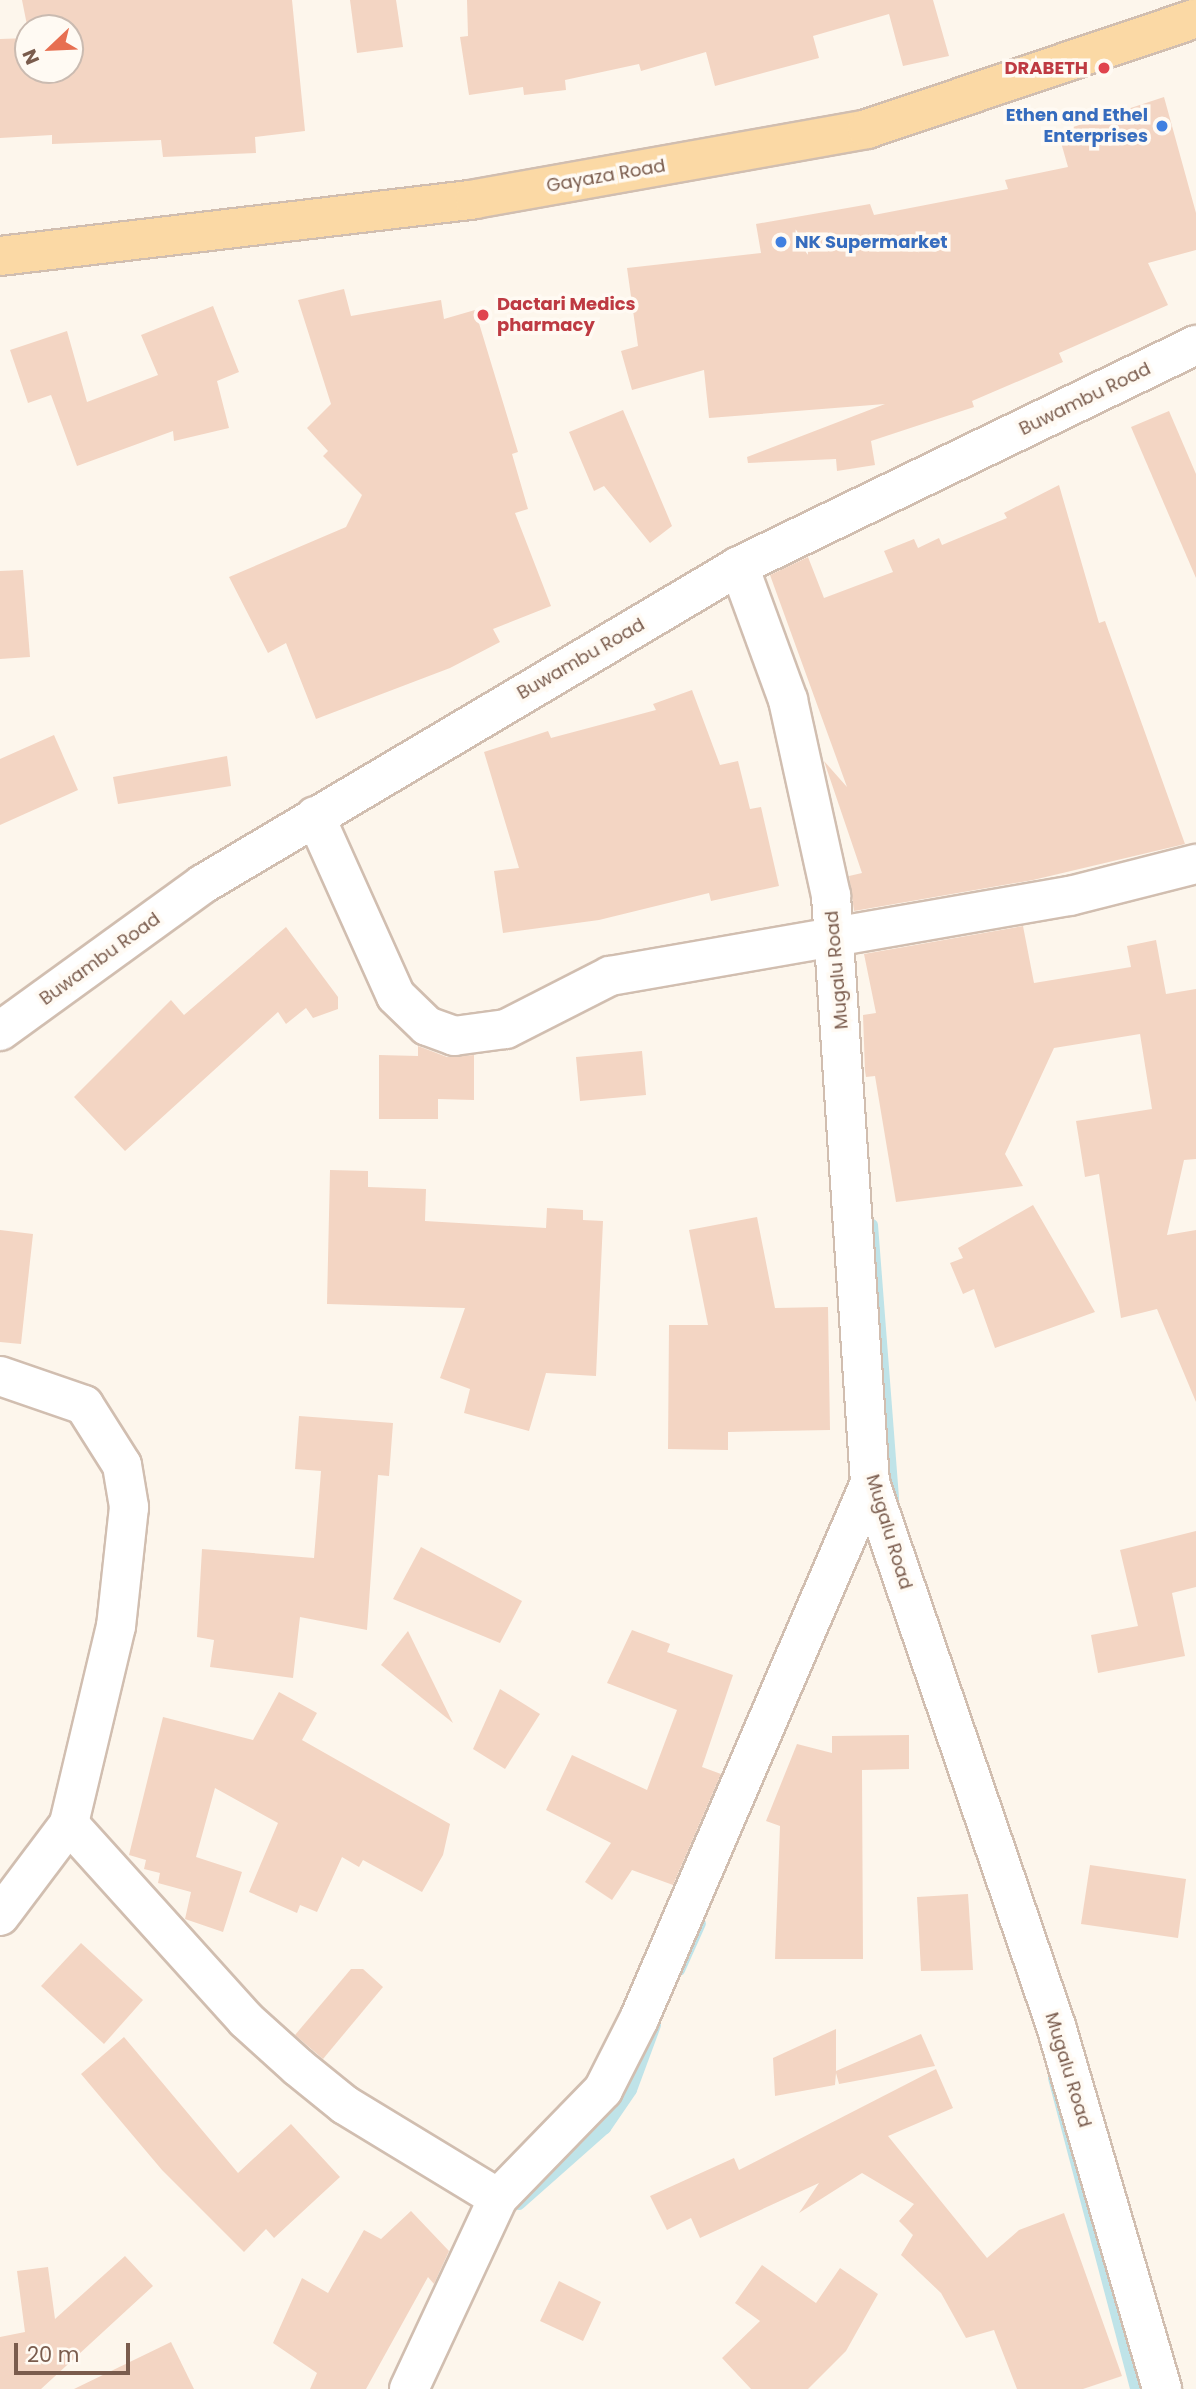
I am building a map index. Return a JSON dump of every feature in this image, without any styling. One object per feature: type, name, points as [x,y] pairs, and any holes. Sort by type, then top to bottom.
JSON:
[{"type":"main road","name":"Gayaza Road","points":[[0,256],[475,199],[867,128],[1196,18]]},
{"type":"street","name":"Buwambu Road","points":[[0,1031],[203,884],[740,566],[1196,345]]},
{"type":"street","name":"Mugalu Road","points":[[740,566],[788,700],[815,799],[835,939],[870,1483],[1056,2026],[1162,2389]]},
{"type":"street","points":[[315,816],[396,996],[427,1026],[454,1036],[506,1030],[610,976],[1070,896],[1196,864]]},
{"type":"street","points":[[0,1376],[84,1405],[104,1430],[124,1475],[128,1558],[69,1824],[0,1916]]},
{"type":"street","points":[[409,2389],[498,2198],[603,2090],[870,1483]]},
{"type":"street","points":[[69,1824],[246,2020],[298,2067],[345,2105],[498,2198]]},
{"type":"building","points":[[22,0],[292,0],[305,131],[255,137],[256,153],[163,157],[161,140],[52,144],[52,135],[0,138],[0,39],[14,38],[14,84],[84,84],[84,14],[25,14]]},
{"type":"building","points":[[350,0],[396,0],[403,47],[357,53]]},
{"type":"building","points":[[467,0],[933,0],[949,56],[903,66],[889,14],[813,36],[819,58],[715,86],[706,52],[641,71],[639,64],[565,80],[566,90],[524,95],[523,87],[469,95],[460,37],[468,36]]},
{"type":"building","points":[[1164,97],[1196,213],[1196,250],[1148,263],[1168,305],[1059,353],[1063,362],[972,401],[974,407],[871,441],[875,465],[837,471],[836,459],[748,463],[747,457],[885,404],[709,418],[704,370],[632,390],[621,351],[638,346],[627,268],[761,253],[756,224],[870,204],[874,215],[1008,189],[1005,180],[1068,167],[1058,132]]},
{"type":"building","points":[[344,289],[351,316],[441,300],[444,319],[475,310],[518,452],[512,454],[528,509],[515,513],[551,606],[493,629],[500,642],[450,668],[316,719],[286,643],[268,653],[229,577],[346,527],[362,495],[323,456],[328,451],[307,428],[331,404],[298,300]]},
{"type":"building","points":[[213,306],[239,372],[217,381],[229,428],[174,441],[173,431],[77,466],[51,395],[28,403],[10,350],[67,331],[87,402],[158,375],[141,335]]},
{"type":"building","points":[[623,410],[672,526],[650,543],[604,486],[594,491],[569,432]]},
{"type":"building","points":[[1169,411],[1196,474],[1196,578],[1131,427]]},
{"type":"building","points":[[1059,485],[1099,623],[1105,621],[1185,844],[1033,880],[854,911],[849,876],[862,873],[824,761],[847,787],[770,575],[808,557],[824,598],[893,572],[884,551],[914,539],[918,548],[939,538],[942,545],[1007,518],[1004,513]]},
{"type":"building","points":[[23,570],[30,657],[0,659],[0,571]]},
{"type":"building","points":[[692,690],[720,765],[738,761],[750,809],[761,807],[779,886],[711,901],[709,893],[599,920],[503,933],[494,871],[519,868],[484,752],[548,731],[551,738],[656,710],[653,704]]},
{"type":"building","points":[[54,735],[78,790],[0,825],[0,759]]},
{"type":"building","points":[[227,756],[231,786],[118,804],[113,777]]},
{"type":"building","points":[[1023,926],[1034,983],[1131,967],[1127,946],[1156,940],[1166,994],[1196,989],[1196,1159],[1184,1160],[1167,1235],[1196,1230],[1196,1402],[1157,1309],[1121,1318],[1099,1174],[1085,1177],[1076,1121],[1152,1109],[1140,1034],[1054,1048],[1005,1154],[1023,1186],[896,1202],[875,1076],[866,1077],[865,1071],[863,1015],[876,1013],[864,954]]},
{"type":"building","points":[[286,927],[338,997],[338,1009],[313,1018],[306,1008],[286,1024],[278,1012],[125,1151],[74,1097],[171,1000],[184,1015]]},
{"type":"building","points":[[418,1046],[447,1057],[474,1055],[474,1100],[438,1099],[438,1119],[379,1119],[379,1055],[418,1056]]},
{"type":"building","points":[[642,1051],[646,1095],[580,1101],[576,1057]]},
{"type":"building","points":[[330,1170],[368,1171],[368,1187],[426,1189],[425,1221],[546,1228],[547,1208],[583,1210],[583,1220],[603,1221],[596,1376],[546,1373],[529,1431],[464,1413],[470,1389],[440,1378],[465,1308],[327,1304]]},
{"type":"building","points":[[1033,1205],[1095,1312],[995,1348],[974,1289],[963,1294],[950,1263],[963,1258],[958,1248]]},
{"type":"building","points":[[757,1217],[775,1308],[828,1307],[830,1430],[728,1432],[728,1450],[668,1449],[669,1325],[708,1325],[689,1230]]},
{"type":"building","points":[[0,1230],[33,1234],[21,1344],[0,1342]]},
{"type":"building","points":[[299,1416],[393,1423],[389,1476],[378,1475],[367,1630],[300,1617],[293,1678],[210,1667],[214,1640],[197,1637],[202,1549],[314,1558],[321,1471],[295,1469]]},
{"type":"building","points":[[1196,1531],[1196,1587],[1172,1593],[1185,1656],[1098,1673],[1091,1635],[1138,1626],[1120,1550]]},
{"type":"building","points":[[421,1547],[522,1601],[500,1643],[393,1599]]},
{"type":"building","points":[[632,1630],[670,1644],[667,1652],[733,1675],[702,1767],[721,1774],[673,1885],[632,1870],[612,1900],[585,1882],[611,1843],[546,1810],[572,1755],[647,1790],[677,1710],[607,1683]]},
{"type":"building","points":[[408,1631],[453,1723],[381,1665]]},
{"type":"building","points":[[500,1689],[540,1714],[505,1769],[473,1749]]},
{"type":"building","points":[[279,1692],[317,1713],[302,1740],[450,1824],[443,1855],[422,1892],[363,1860],[359,1867],[342,1857],[317,1912],[300,1905],[297,1913],[249,1892],[278,1823],[215,1788],[196,1857],[242,1872],[223,1932],[185,1919],[191,1892],[158,1883],[160,1873],[144,1869],[146,1860],[129,1855],[163,1717],[253,1740]]},
{"type":"building","points":[[909,1735],[909,1769],[862,1770],[863,1959],[775,1959],[780,1826],[766,1821],[797,1744],[832,1753],[832,1736]]},
{"type":"building","points":[[1090,1865],[1186,1879],[1178,1938],[1081,1924]]},
{"type":"building","points":[[968,1894],[973,1970],[921,1971],[917,1897]]},
{"type":"building","points":[[81,1943],[143,2000],[104,2044],[41,1986]]},
{"type":"building","points":[[351,1969],[363,1969],[383,1987],[323,2059],[295,2035]]},
{"type":"building","points":[[836,2029],[836,2071],[921,2034],[935,2066],[839,2084],[836,2073],[835,2085],[775,2096],[773,2058]]},
{"type":"building","points":[[124,2037],[238,2173],[291,2124],[340,2177],[274,2238],[266,2229],[244,2252],[162,2170],[81,2074]]},
{"type":"building","points":[[936,2069],[953,2108],[888,2136],[987,2258],[1019,2230],[1064,2213],[1122,2376],[1083,2389],[1017,2389],[994,2330],[966,2338],[941,2293],[901,2255],[913,2235],[899,2221],[914,2204],[862,2173],[799,2213],[819,2183],[700,2238],[691,2218],[667,2230],[650,2196],[734,2158],[739,2170]]},
{"type":"building","points":[[411,2211],[449,2251],[434,2284],[428,2277],[366,2389],[310,2389],[317,2373],[273,2343],[302,2278],[328,2293],[364,2230],[381,2239]]},
{"type":"building","points":[[125,2256],[153,2286],[41,2389],[0,2389],[0,2337],[25,2332],[17,2271],[48,2267],[55,2319]]},
{"type":"building","points":[[762,2265],[816,2303],[840,2268],[878,2294],[846,2351],[808,2389],[751,2389],[722,2358],[760,2321],[735,2303]]},
{"type":"building","points":[[559,2281],[601,2302],[583,2341],[540,2321]]},
{"type":"building","points":[[171,2342],[194,2389],[74,2389]]},
{"type":"waterway","points":[[872,1225],[893,1500]]},
{"type":"waterway","points":[[679,1970],[700,1923]]},
{"type":"waterway","points":[[519,2204],[605,2128],[631,2090],[655,2025]]},
{"type":"waterway","points":[[1054,2078],[1136,2389]]},
{"type":"place","name":"DRABETH","points":[[1104,68]]},
{"type":"place","name":"Ethen and Ethel Enterprises","points":[[1162,126]]},
{"type":"place","name":"NK Supermarket","points":[[781,242]]},
{"type":"place","name":"Dactari Medics pharmacy","points":[[483,315]]}]
